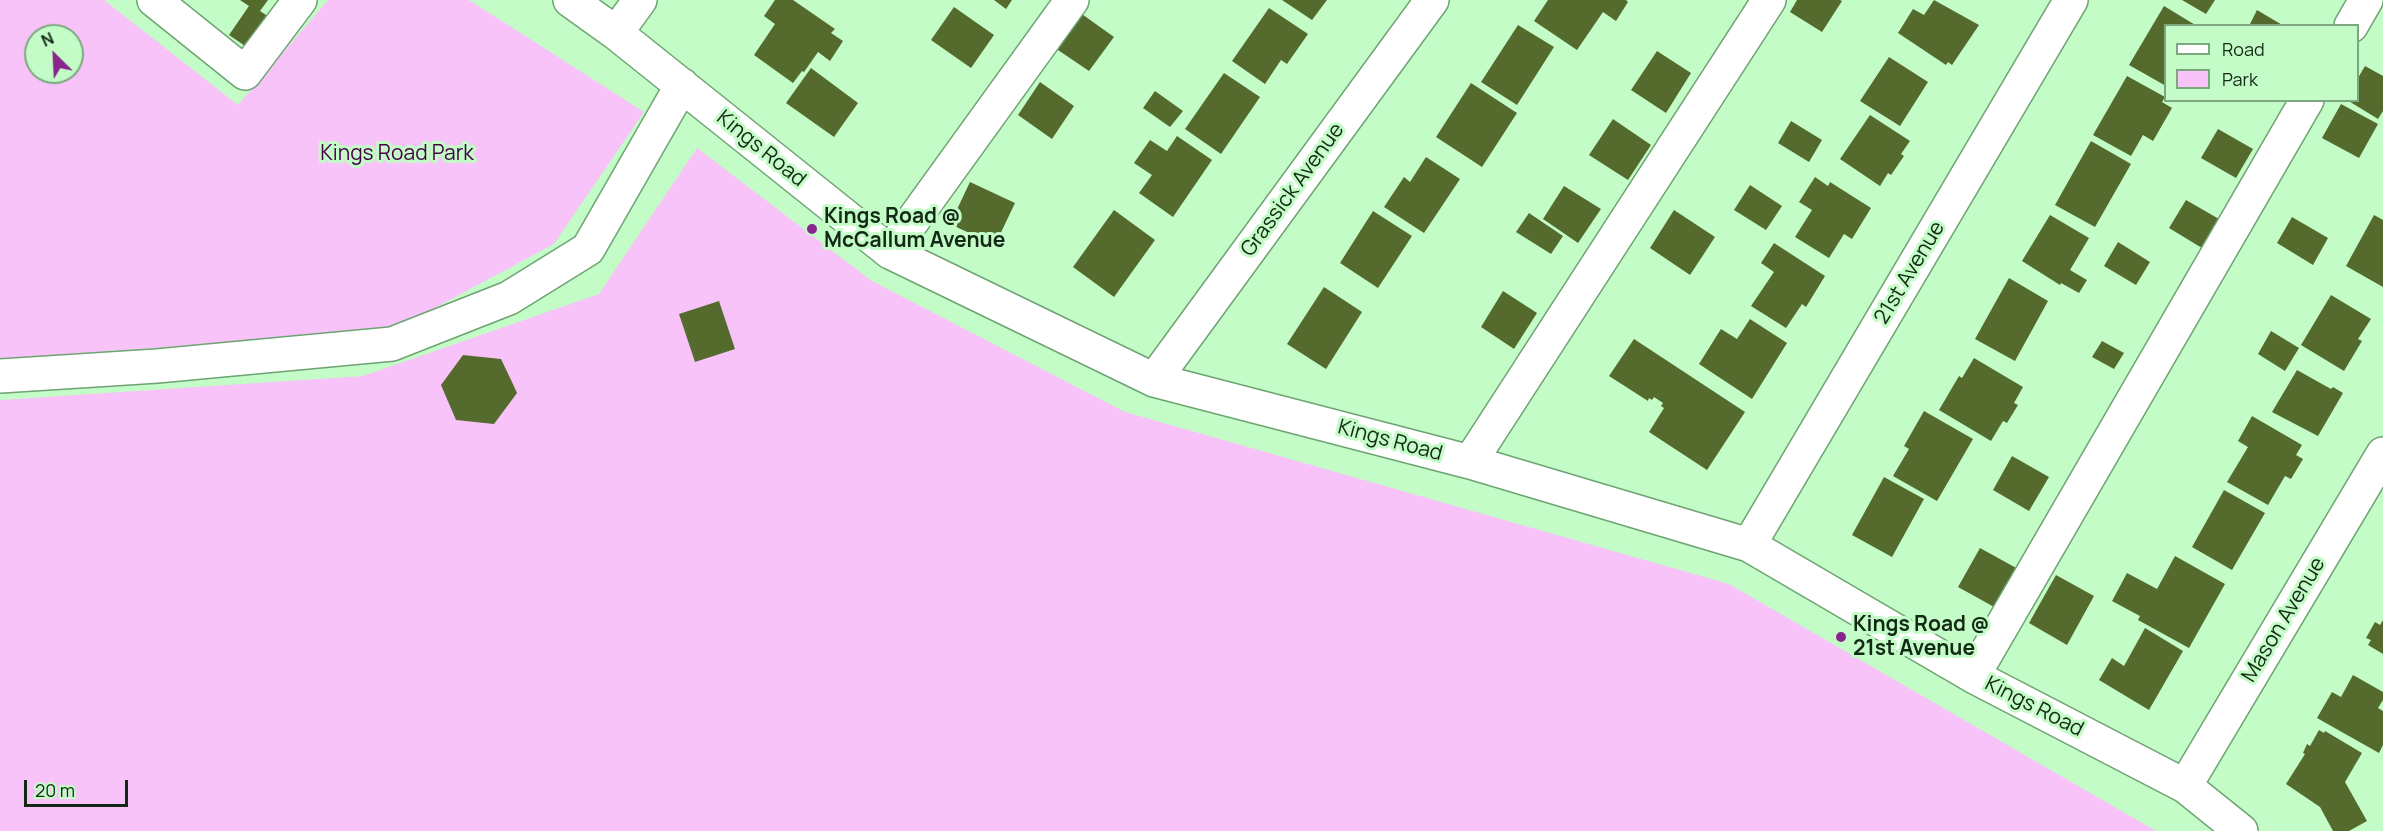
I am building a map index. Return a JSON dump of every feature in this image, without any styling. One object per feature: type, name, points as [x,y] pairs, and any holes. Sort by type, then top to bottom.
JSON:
[{"type":"street","points":[[154,0],[245,73],[300,0]]},
{"type":"street","name":"Kings Road","points":[[570,0],[616,33],[890,252],[1154,380],[1470,462],[1749,545],[1973,676],[2186,786],[2241,831]]},
{"type":"street","points":[[616,33],[640,0]]},
{"type":"street","points":[[890,252],[1072,0]]},
{"type":"street","name":"Grassick Avenue","points":[[1154,380],[1432,0]]},
{"type":"street","points":[[1470,462],[1769,0]]},
{"type":"street","name":"21st Avenue","points":[[1749,545],[2071,0]]},
{"type":"street","points":[[2352,24],[2366,0]]},
{"type":"street","points":[[0,376],[157,366],[392,344],[509,298],[588,249],[682,85]]},
{"type":"street","points":[[1973,676],[2306,102]]},
{"type":"street","name":"Mason Avenue","points":[[2186,786],[2383,454]]},
{"type":"green space","name":"Kings Road Park","points":[[0,0],[104,0],[238,105],[328,0],[469,0],[644,112],[554,244],[392,331],[0,359]]},
{"type":"green space","points":[[697,148],[872,281],[1125,412],[1729,584],[2156,831],[0,831],[0,400],[363,376],[599,294]]},
{"type":"building","points":[[240,0],[268,0],[260,11],[272,19],[251,50],[229,35],[249,6]]},
{"type":"building","points":[[775,0],[793,0],[835,29],[831,33],[843,41],[830,61],[818,52],[793,83],[754,55],[775,24],[764,16]]},
{"type":"building","points":[[994,0],[1012,0],[1006,9]]},
{"type":"building","points":[[1282,0],[1327,0],[1312,20]]},
{"type":"building","points":[[1548,0],[1626,0],[1628,2],[1616,21],[1603,12],[1577,50],[1534,21]]},
{"type":"building","points":[[1797,0],[1842,1],[1822,32],[1790,12]]},
{"type":"building","points":[[1934,0],[1979,25],[1952,65],[1948,62],[1946,65],[1898,33],[1913,9],[1924,15]]},
{"type":"building","points":[[2182,0],[2215,0],[2206,14]]},
{"type":"building","points":[[2164,6],[2194,24],[2164,24],[2164,85],[2129,65]]},
{"type":"building","points":[[954,7],[994,35],[971,68],[931,40]]},
{"type":"building","points":[[1269,8],[1308,34],[1287,64],[1281,60],[1265,84],[1232,61]]},
{"type":"building","points":[[2257,10],[2281,24],[2250,24]]},
{"type":"building","points":[[1079,12],[1114,37],[1089,71],[1055,48]]},
{"type":"building","points":[[1518,25],[1554,47],[1517,105],[1481,82]]},
{"type":"building","points":[[1657,51],[1691,73],[1666,113],[1631,90]]},
{"type":"building","points":[[1889,57],[1928,82],[1900,126],[1860,101]]},
{"type":"building","points":[[2365,66],[2383,76],[2383,111],[2378,119],[2350,102],[2359,102],[2359,76]]},
{"type":"building","points":[[811,68],[858,103],[834,137],[786,103]]},
{"type":"building","points":[[1224,73],[1260,97],[1221,154],[1185,129]]},
{"type":"building","points":[[2127,76],[2164,96],[2162,102],[2172,108],[2153,141],[2143,135],[2131,156],[2093,135]]},
{"type":"building","points":[[1040,82],[1074,106],[1052,139],[1018,115]]},
{"type":"building","points":[[1471,83],[1517,113],[1482,167],[1436,137]]},
{"type":"building","points":[[1155,91],[1183,111],[1170,127],[1143,108]]},
{"type":"building","points":[[2341,104],[2378,124],[2359,158],[2322,138]]},
{"type":"building","points":[[1870,115],[1910,141],[1901,154],[1904,156],[1891,175],[1888,173],[1880,186],[1840,159]]},
{"type":"building","points":[[1613,119],[1651,145],[1628,180],[1589,155]]},
{"type":"building","points":[[1791,121],[1822,140],[1809,162],[1778,143]]},
{"type":"building","points":[[2218,129],[2253,149],[2236,178],[2201,158]]},
{"type":"building","points":[[1177,136],[1212,160],[1173,217],[1139,193],[1152,175],[1134,163],[1150,140],[1167,151]]},
{"type":"building","points":[[2091,141],[2131,164],[2095,227],[2055,205]]},
{"type":"building","points":[[1426,157],[1460,179],[1424,233],[1384,207],[1404,177],[1410,182]]},
{"type":"building","points":[[1815,177],[1828,186],[1830,182],[1871,208],[1852,239],[1844,234],[1829,258],[1795,237],[1812,210],[1799,202]]},
{"type":"building","points":[[970,182],[1015,203],[995,245],[950,224]]},
{"type":"building","points":[[1750,185],[1782,206],[1766,230],[1734,210]]},
{"type":"building","points":[[1564,186],[1601,209],[1578,243],[1543,219]]},
{"type":"building","points":[[2186,200],[2219,219],[2202,248],[2169,228]]},
{"type":"building","points":[[1114,210],[1155,240],[1114,297],[1073,267]]},
{"type":"building","points":[[1674,210],[1715,237],[1690,275],[1650,248]]},
{"type":"building","points":[[1373,211],[1412,236],[1378,288],[1340,263]]},
{"type":"building","points":[[1529,213],[1563,236],[1551,254],[1516,232]]},
{"type":"building","points":[[2050,215],[2089,238],[2070,270],[2087,280],[2079,293],[2061,283],[2060,285],[2022,261]]},
{"type":"building","points":[[2374,215],[2383,220],[2383,287],[2346,266]]},
{"type":"building","points":[[2292,217],[2328,238],[2313,265],[2277,243]]},
{"type":"building","points":[[2118,242],[2150,262],[2136,285],[2104,266]]},
{"type":"building","points":[[1774,243],[1825,276],[1806,307],[1802,304],[1786,328],[1751,306],[1774,272],[1761,263]]},
{"type":"building","points":[[2009,278],[2048,301],[2015,361],[1975,339]]},
{"type":"building","points":[[1324,287],[1362,312],[1326,369],[1287,344]]},
{"type":"building","points":[[1503,291],[1537,313],[1514,349],[1481,327]]},
{"type":"building","points":[[2331,295],[2371,319],[2358,339],[2362,341],[2344,371],[2301,345]]},
{"type":"building","points":[[719,301],[735,349],[695,362],[679,314]]},
{"type":"building","points":[[1750,319],[1787,343],[1752,399],[1699,364],[1721,329],[1737,339]]},
{"type":"building","points":[[2271,331],[2299,348],[2285,371],[2258,354]]},
{"type":"building","points":[[1634,339],[1745,412],[1707,470],[1649,432],[1664,408],[1661,406],[1663,403],[1654,397],[1652,400],[1649,398],[1648,401],[1609,376]]},
{"type":"building","points":[[2102,341],[2124,353],[2114,369],[2092,357]]},
{"type":"building","points":[[463,355],[501,359],[517,393],[494,424],[456,420],[441,385]]},
{"type":"building","points":[[1974,358],[2023,387],[2014,403],[2018,405],[2007,423],[2003,421],[1991,441],[1939,410],[1959,376],[1962,378]]},
{"type":"building","points":[[2297,370],[2343,393],[2318,436],[2272,412]]},
{"type":"building","points":[[1924,411],[1973,439],[1937,501],[1893,476],[1909,449],[1904,446]]},
{"type":"building","points":[[2252,416],[2302,445],[2296,455],[2303,459],[2291,479],[2285,476],[2268,505],[2227,482],[2248,447],[2238,441]]},
{"type":"building","points":[[2012,456],[2049,477],[2029,511],[1993,490]]},
{"type":"building","points":[[1884,477],[1924,499],[1892,557],[1852,535]]},
{"type":"building","points":[[2224,490],[2265,513],[2232,570],[2192,547]]},
{"type":"building","points":[[1980,548],[2018,569],[1996,608],[1958,587]]},
{"type":"building","points":[[2175,556],[2225,584],[2189,648],[2138,620],[2140,616],[2112,601],[2127,573],[2157,589]]},
{"type":"building","points":[[2056,575],[2094,596],[2067,645],[2029,623]]},
{"type":"building","points":[[2383,620],[2383,654],[2368,645],[2371,640],[2366,638],[2375,622],[2380,625]]},
{"type":"building","points":[[2145,628],[2183,651],[2149,710],[2099,680],[2112,658],[2124,666]]},
{"type":"building","points":[[2353,675],[2383,692],[2383,700],[2378,708],[2383,711],[2383,745],[2379,753],[2317,718],[2332,692],[2341,697]]},
{"type":"building","points":[[2319,730],[2324,733],[2325,731],[2362,753],[2345,782],[2367,821],[2349,831],[2333,831],[2320,807],[2286,784],[2305,754],[2303,753],[2307,744],[2310,746]]},
{"type":"place","name":"Kings Road @ McCallum Avenue","points":[[812,229]]},
{"type":"place","name":"Kings Road @ 21st Avenue","points":[[1841,637]]}]
